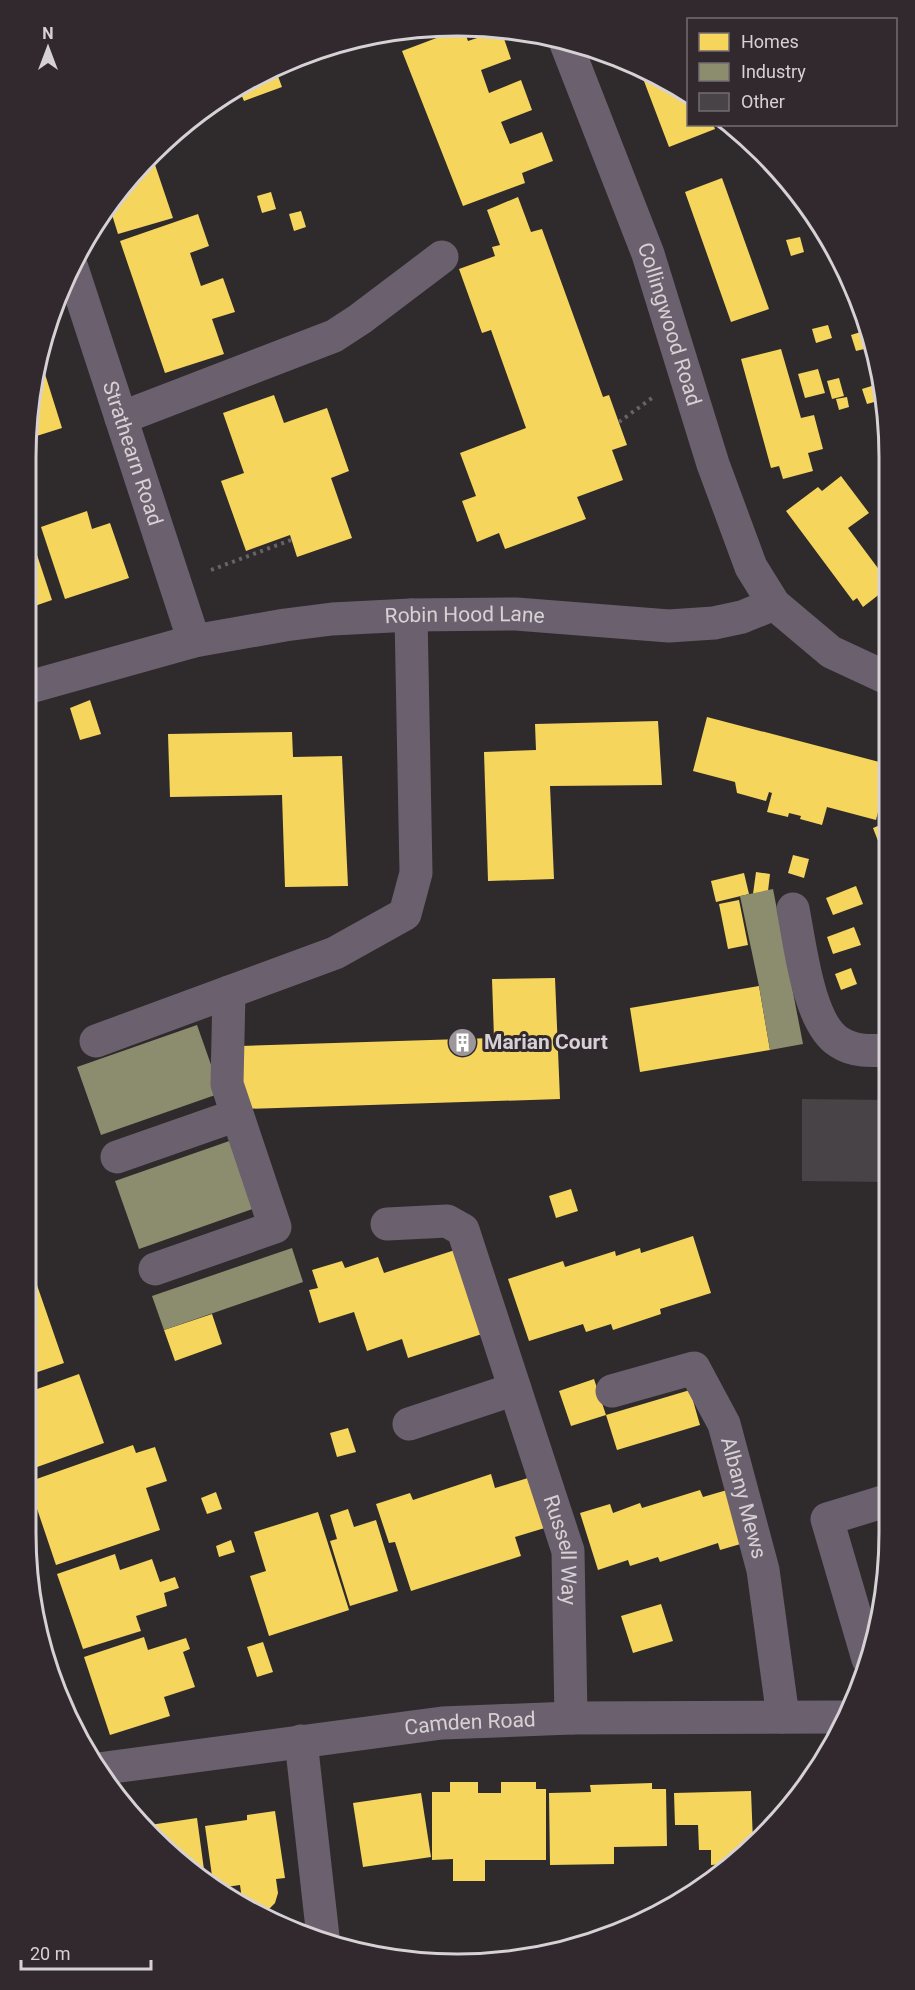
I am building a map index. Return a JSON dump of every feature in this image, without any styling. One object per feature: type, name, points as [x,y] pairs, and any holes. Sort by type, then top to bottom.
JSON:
[{"type":"street","name":"Collingwood Road","points":[[569,51],[648,254],[713,464],[751,567],[774,604]]},
{"type":"street","points":[[121,418],[334,336],[442,257]]},
{"type":"street","name":"Strathearn Road","points":[[76,278],[194,641]]},
{"type":"street","name":"Robin Hood Lane","points":[[36,685],[194,641],[332,619],[411,615],[516,614],[669,626],[742,618],[774,604]]},
{"type":"street","points":[[774,604],[831,652],[879,674]]},
{"type":"street","points":[[96,1041],[335,953],[405,914],[416,873],[411,615]]},
{"type":"street","points":[[793,909],[812,997],[818,1016],[827,1031],[837,1041],[849,1047],[862,1051],[879,1050]]},
{"type":"street","points":[[155,1269],[275,1227],[227,1084],[229,992]]},
{"type":"street","points":[[117,1157],[237,1115]]},
{"type":"street","name":"Russell Way","points":[[387,1224],[447,1221],[464,1230],[568,1551],[571,1718]]},
{"type":"street","name":"Albany Mews","points":[[612,1391],[694,1368],[724,1424],[763,1569],[783,1717]]},
{"type":"street","points":[[409,1424],[515,1389]]},
{"type":"street","points":[[864,1645],[827,1519],[879,1503]]},
{"type":"street","name":"Camden Road","points":[[108,1768],[442,1723],[571,1718],[783,1717],[834,1723]]},
{"type":"street","points":[[301,1741],[322,1932]]},
{"type":"path","points":[[174,584],[291,540]]},
{"type":"building: Homes","points":[[466,36],[468,41],[480,37],[504,39],[511,59],[481,70],[489,93],[521,80],[532,110],[501,122],[510,144],[542,132],[553,161],[522,173],[525,183],[463,206],[402,51],[440,37]]},
{"type":"building: Homes","points":[[278,76],[282,87],[244,101],[242,95]]},
{"type":"building: Homes","points":[[643,79],[687,104],[687,126],[714,126],[715,129],[669,147]]},
{"type":"building: Homes","points":[[155,164],[173,218],[118,234],[112,216]]},
{"type":"building: Homes","points":[[722,178],[769,309],[731,322],[685,192]]},
{"type":"building: Homes","points":[[271,192],[276,209],[262,213],[257,196]]},
{"type":"building: Homes","points":[[518,197],[531,232],[542,229],[603,397],[609,395],[627,445],[612,450],[623,480],[577,497],[586,519],[505,549],[499,533],[477,542],[462,501],[476,496],[460,453],[526,428],[491,330],[482,333],[459,269],[495,256],[492,247],[500,245],[487,210]]},
{"type":"building: Homes","points":[[301,211],[306,227],[294,231],[289,214]]},
{"type":"building: Homes","points":[[198,214],[209,246],[190,253],[201,286],[223,278],[235,312],[212,319],[224,354],[165,373],[120,241]]},
{"type":"building: Homes","points":[[800,237],[804,252],[791,256],[786,240]]},
{"type":"building: Homes","points":[[828,325],[832,338],[816,343],[812,329]]},
{"type":"building: Homes","points":[[860,332],[865,349],[856,351],[851,335]]},
{"type":"building: Homes","points":[[781,349],[801,418],[814,415],[823,449],[808,453],[813,471],[783,479],[779,466],[771,468],[741,359]]},
{"type":"building: Homes","points":[[818,369],[825,393],[805,398],[798,374]]},
{"type":"building: Homes","points":[[45,373],[62,428],[37,436]]},
{"type":"building: Homes","points":[[839,378],[844,396],[832,399],[827,381]]},
{"type":"building: Homes","points":[[873,386],[875,402],[867,404],[862,389]]},
{"type":"building: Homes","points":[[274,395],[284,423],[327,408],[349,471],[331,478],[352,538],[297,557],[290,535],[246,551],[221,481],[244,473],[223,413]]},
{"type":"building: Homes","points":[[847,397],[849,407],[839,410],[836,399]]},
{"type":"building: Homes","points":[[841,476],[869,513],[848,528],[879,570],[879,595],[863,607],[857,598],[853,601],[786,511],[818,487],[822,491]]},
{"type":"building: Homes","points":[[87,511],[92,529],[110,523],[129,578],[65,599],[41,527]]},
{"type":"building: Homes","points":[[36,552],[52,600],[36,606]]},
{"type":"building: Homes","points":[[90,700],[101,734],[80,740],[70,708]]},
{"type":"building: Homes","points":[[707,717],[879,762],[879,808],[876,820],[827,807],[822,825],[800,819],[801,816],[789,813],[788,817],[767,812],[772,793],[769,792],[766,801],[737,793],[735,782],[693,771]]},
{"type":"building: Homes","points":[[658,721],[662,785],[550,786],[554,879],[488,881],[484,752],[536,750],[535,724]]},
{"type":"building: Homes","points":[[292,732],[293,757],[342,756],[348,886],[285,887],[282,795],[170,797],[168,734]]},
{"type":"building: Homes","points":[[879,825],[879,843],[873,828]]},
{"type":"building: Homes","points":[[793,855],[809,859],[804,878],[788,873]]},
{"type":"building: Homes","points":[[756,872],[770,874],[768,891],[753,894]]},
{"type":"building: Homes","points":[[744,873],[749,894],[716,902],[711,881]]},
{"type":"building: Homes","points":[[856,886],[863,904],[833,915],[826,898]]},
{"type":"building: Homes","points":[[739,900],[748,945],[728,949],[719,904]]},
{"type":"building: Homes","points":[[854,927],[861,945],[833,954],[827,937]]},
{"type":"building: Homes","points":[[851,968],[857,984],[841,990],[835,974]]},
{"type":"building: Homes","name":"Marian Court","points":[[555,978],[560,1099],[243,1109],[241,1046],[494,1038],[492,979]]},
{"type":"building: Homes","points":[[759,986],[770,1050],[640,1072],[630,1008]]},
{"type":"building: Homes","points":[[571,1189],[578,1211],[556,1218],[549,1196]]},
{"type":"building: Homes","points":[[693,1236],[711,1293],[660,1309],[661,1314],[613,1330],[611,1324],[586,1332],[583,1324],[529,1341],[508,1279],[563,1261],[565,1267],[615,1251],[616,1256],[640,1248],[641,1253]]},
{"type":"building: Homes","points":[[455,1250],[482,1334],[408,1358],[402,1339],[367,1351],[354,1312],[319,1323],[309,1290],[318,1288],[312,1270],[342,1261],[345,1268],[378,1257],[384,1273]]},
{"type":"building: Homes","points":[[36,1282],[64,1363],[36,1373]]},
{"type":"building: Homes","points":[[212,1314],[222,1344],[175,1361],[164,1330]]},
{"type":"building: Homes","points":[[79,1374],[104,1443],[36,1467],[36,1389]]},
{"type":"building: Homes","points":[[594,1379],[606,1415],[571,1426],[559,1391]]},
{"type":"building: Homes","points":[[690,1390],[700,1425],[617,1450],[606,1415]]},
{"type":"building: Homes","points":[[348,1428],[356,1452],[337,1457],[330,1433]]},
{"type":"building: Homes","points":[[133,1445],[136,1453],[155,1447],[167,1481],[146,1488],[160,1530],[56,1565],[36,1506],[36,1479]]},
{"type":"building: Homes","points":[[491,1474],[495,1488],[528,1478],[548,1527],[515,1537],[521,1556],[411,1591],[395,1542],[389,1543],[376,1504],[410,1493],[413,1500]]},
{"type":"building: Homes","points":[[700,1490],[703,1497],[727,1490],[744,1543],[720,1550],[718,1543],[660,1562],[658,1557],[630,1566],[628,1560],[598,1570],[580,1513],[610,1504],[613,1513],[640,1503],[642,1508]]},
{"type":"building: Homes","points":[[216,1492],[222,1509],[207,1514],[201,1498]]},
{"type":"building: Homes","points":[[348,1509],[354,1527],[376,1520],[398,1591],[350,1606],[330,1541],[337,1539],[330,1515]]},
{"type":"building: Homes","points":[[318,1512],[349,1610],[269,1636],[250,1576],[266,1571],[254,1532]]},
{"type":"building: Homes","points":[[231,1540],[235,1552],[219,1557],[216,1546]]},
{"type":"building: Homes","points":[[115,1554],[120,1570],[152,1559],[160,1582],[175,1577],[179,1588],[164,1593],[167,1606],[136,1616],[141,1631],[83,1649],[57,1574]]},
{"type":"building: Homes","points":[[661,1604],[673,1641],[633,1653],[621,1616]]},
{"type":"building: Homes","points":[[144,1637],[148,1650],[186,1638],[190,1649],[183,1652],[195,1687],[164,1697],[170,1716],[110,1735],[84,1657]]},
{"type":"building: Homes","points":[[263,1642],[273,1672],[257,1677],[247,1647]]},
{"type":"building: Homes","points":[[450,1782],[478,1782],[478,1793],[501,1793],[501,1782],[536,1782],[536,1789],[546,1789],[546,1860],[485,1860],[485,1881],[453,1881],[453,1859],[432,1860],[432,1792],[450,1792]]},
{"type":"building: Homes","points":[[652,1783],[652,1789],[666,1789],[667,1846],[614,1847],[614,1864],[550,1865],[549,1793],[591,1792],[590,1785]]},
{"type":"building: Homes","points":[[751,1791],[753,1834],[717,1865],[711,1865],[711,1850],[699,1850],[698,1825],[675,1825],[674,1793]]},
{"type":"building: Homes","points":[[421,1793],[431,1857],[363,1867],[353,1803]]},
{"type":"building: Homes","points":[[275,1811],[285,1878],[276,1879],[278,1893],[275,1903],[269,1909],[241,1894],[240,1885],[229,1887],[212,1875],[205,1826],[247,1820],[247,1815]]},
{"type":"building: Homes","points":[[197,1818],[204,1869],[159,1831],[153,1824]]},
{"type":"building: Industry","points":[[773,889],[803,1044],[770,1050],[740,896]]},
{"type":"building: Industry","points":[[197,1025],[221,1093],[101,1135],[77,1067]]},
{"type":"building: Industry","points":[[235,1139],[258,1207],[139,1249],[115,1181]]},
{"type":"building: Industry","points":[[292,1248],[303,1282],[164,1330],[152,1296]]},
{"type":"building: Other","points":[[802,1099],[879,1100],[879,1182],[802,1181]]},
{"type":"place","name":"Marian Court","points":[[463,1042]]}]
